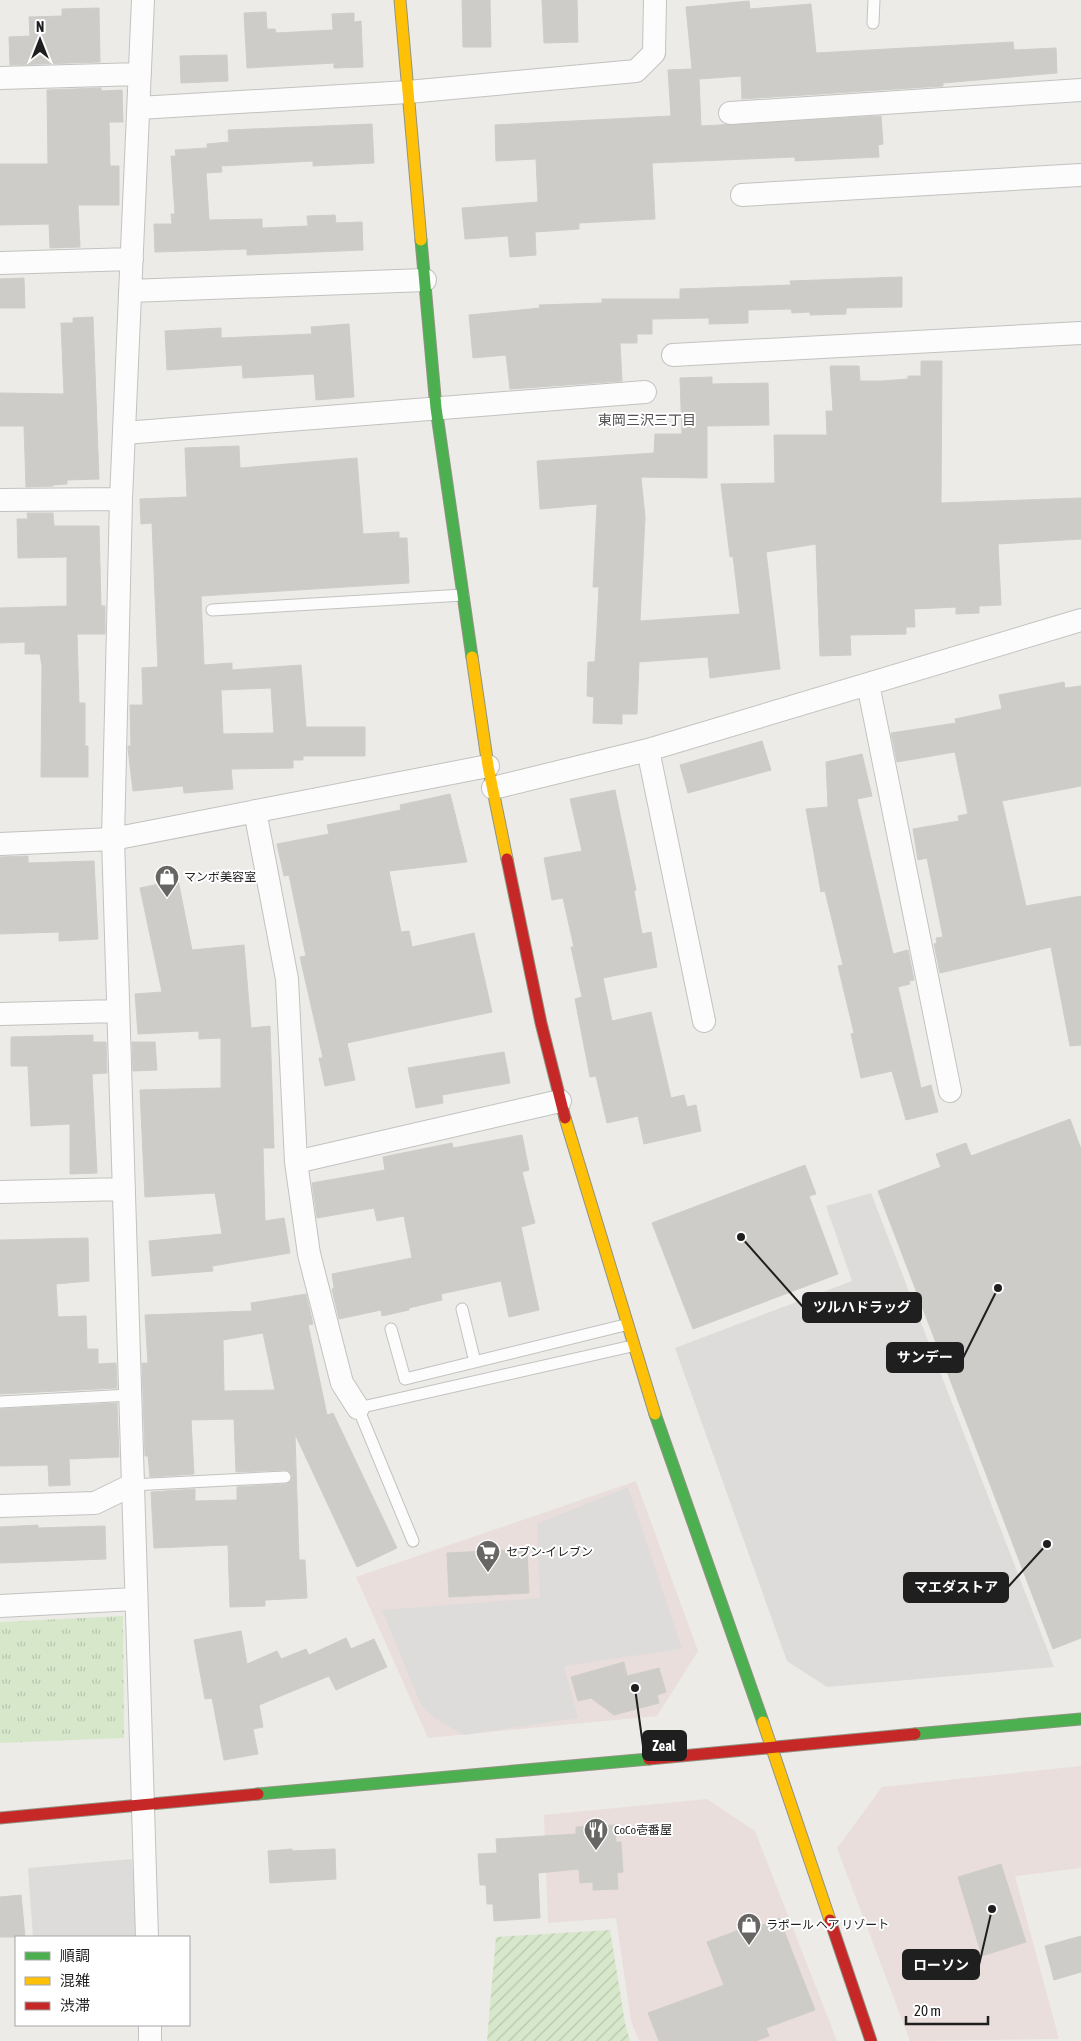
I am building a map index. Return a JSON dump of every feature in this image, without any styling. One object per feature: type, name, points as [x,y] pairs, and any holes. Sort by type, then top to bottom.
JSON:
[{"type":"street","points":[[143,0],[121,499],[113,839],[146,1936]]},
{"type":"street","points":[[400,0],[436,408],[488,766],[541,1023],[560,1101],[625,1325],[731,1634],[773,1749],[871,2041]]},
{"type":"street","points":[[139,108],[408,92],[636,71],[654,53],[655,0]]},
{"type":"street","points":[[0,78],[140,74]]},
{"type":"street","points":[[730,112],[1081,90]]},
{"type":"street","points":[[742,195],[1081,175]]},
{"type":"street","points":[[0,264],[132,259]]},
{"type":"street","points":[[130,291],[425,280]]},
{"type":"street","points":[[673,355],[1081,333]]},
{"type":"street","points":[[124,433],[645,392]]},
{"type":"street","points":[[0,500],[121,499]]},
{"type":"street","points":[[492,788],[648,750],[1081,620]]},
{"type":"street","points":[[868,684],[950,1091]]},
{"type":"street","points":[[648,750],[704,1021]]},
{"type":"street","points":[[0,844],[113,839],[488,766]]},
{"type":"street","points":[[255,811],[287,979],[296,1162],[311,1264],[342,1383],[358,1408]]},
{"type":"street","points":[[0,1014],[118,1011]]},
{"type":"street","points":[[296,1162],[560,1101]]},
{"type":"street","points":[[0,1192],[124,1190]]},
{"type":"street","points":[[0,1506],[95,1503],[132,1485]]},
{"type":"street","points":[[0,1606],[136,1599]]},
{"type":"street","points":[[0,1818],[773,1749],[1081,1719]]},
{"type":"street","points":[[150,2026],[150,2041]]},
{"type":"lane","points":[[873,22],[874,0]]},
{"type":"lane","points":[[212,610],[463,595]]},
{"type":"lane","points":[[462,1309],[475,1362]]},
{"type":"lane","points":[[391,1329],[405,1378],[625,1325]]},
{"type":"lane","points":[[412,1541],[358,1408],[632,1346]]},
{"type":"lane","points":[[0,1402],[130,1394]]},
{"type":"lane","points":[[132,1485],[285,1477]]},
{"type":"shaded area","points":[[871,1193],[1054,1667],[827,1687],[787,1661],[675,1348],[852,1281],[826,1206]]},
{"type":"shaded area","points":[[636,1481],[698,1651],[657,1716],[428,1738],[356,1577]]},
{"type":"shaded area","points":[[628,1487],[682,1649],[564,1666],[578,1718],[464,1735],[436,1719],[421,1705],[382,1610],[540,1598],[537,1524]]},
{"type":"shaded area","points":[[1081,1766],[1081,1868],[1015,1876],[1059,2039],[910,2041],[837,1848],[882,1787]]},
{"type":"shaded area","points":[[707,1799],[755,1831],[837,2041],[639,2041],[631,2021],[616,1918],[548,1923],[544,1815]]},
{"type":"shaded area","points":[[132,1859],[137,1936],[33,1936],[28,1868]]},
{"type":"green space","points":[[123,1616],[124,1738],[0,1743],[0,1622]]},
{"type":"green space","points":[[610,1930],[625,2023],[630,2041],[487,2041],[496,1937]]},
{"type":"building","points":[[462,0],[490,0],[491,47],[463,47]]},
{"type":"building","points":[[542,0],[577,0],[578,42],[544,43]]},
{"type":"building","points":[[749,1],[750,9],[811,4],[816,53],[1013,42],[1014,50],[1056,48],[1057,73],[943,83],[943,86],[742,99],[741,76],[699,79],[701,126],[881,116],[883,144],[878,145],[879,157],[795,161],[795,157],[652,163],[655,219],[579,223],[579,229],[535,232],[536,255],[510,257],[508,236],[465,239],[462,208],[538,202],[536,159],[496,161],[495,125],[671,116],[668,70],[692,69],[686,7]]},
{"type":"building","points":[[99,8],[100,62],[10,65],[9,37],[30,36],[29,17],[62,16],[62,9]]},
{"type":"building","points":[[266,12],[267,29],[275,29],[276,33],[333,30],[332,14],[354,13],[354,22],[361,21],[363,67],[334,68],[334,63],[247,68],[244,13]]},
{"type":"building","points":[[227,55],[228,81],[181,83],[180,56]]},
{"type":"building","points":[[101,88],[101,91],[122,90],[123,122],[109,122],[110,166],[119,166],[119,205],[78,205],[80,247],[50,248],[49,224],[0,225],[0,164],[48,164],[47,90]]},
{"type":"building","points":[[372,124],[374,163],[313,166],[313,161],[221,166],[222,172],[206,173],[209,220],[262,219],[262,228],[308,226],[307,216],[335,215],[336,223],[362,222],[363,250],[247,255],[247,249],[155,252],[154,224],[172,224],[171,214],[175,214],[171,156],[176,156],[175,150],[207,148],[207,144],[229,142],[228,130]]},
{"type":"building","points":[[902,277],[902,307],[846,308],[846,314],[810,315],[810,312],[792,313],[791,309],[748,310],[748,323],[709,324],[709,318],[652,319],[652,334],[637,334],[637,343],[620,343],[622,381],[510,389],[506,355],[473,358],[469,315],[540,308],[539,305],[602,303],[602,299],[680,299],[680,289],[791,285],[790,281]]},
{"type":"building","points":[[24,278],[25,308],[0,308],[0,279]]},
{"type":"building","points":[[93,317],[99,479],[67,480],[67,484],[26,487],[24,426],[0,426],[0,393],[64,394],[61,323],[73,323],[73,318]]},
{"type":"building","points":[[349,324],[354,397],[316,400],[314,374],[243,378],[242,365],[167,370],[165,331],[221,328],[221,338],[312,334],[311,327]]},
{"type":"building","points":[[921,361],[942,361],[941,503],[1081,498],[1081,539],[998,544],[1001,605],[979,606],[979,613],[956,614],[956,607],[914,609],[915,627],[906,627],[906,634],[850,635],[851,655],[820,656],[816,544],[766,552],[780,669],[710,678],[708,657],[639,662],[637,714],[622,714],[622,724],[593,723],[594,697],[587,696],[588,662],[595,662],[597,629],[599,587],[593,587],[597,504],[540,509],[537,461],[654,453],[655,434],[682,434],[680,378],[712,377],[712,384],[768,383],[769,425],[707,426],[707,478],[641,477],[645,517],[640,621],[740,614],[733,556],[730,557],[721,484],[775,483],[774,435],[827,435],[826,411],[833,411],[830,366],[859,366],[860,381],[882,381],[908,379],[908,376],[921,376]]},
{"type":"building","points":[[239,446],[240,468],[357,458],[363,534],[399,532],[399,538],[407,538],[409,583],[201,596],[204,665],[232,663],[232,670],[301,665],[306,727],[365,727],[365,756],[303,756],[303,760],[293,760],[293,768],[231,769],[233,789],[184,793],[183,786],[133,791],[128,748],[128,746],[131,746],[130,705],[143,705],[142,668],[158,667],[152,523],[141,524],[140,499],[187,497],[185,448]],"holes":[[[271,688],[274,733],[223,734],[221,690]]]},
{"type":"building","points":[[27,513],[53,513],[54,526],[99,526],[101,606],[105,606],[105,634],[77,634],[79,703],[85,703],[85,746],[88,746],[88,777],[41,777],[42,666],[40,654],[25,654],[25,642],[0,643],[0,608],[67,606],[67,557],[18,558],[17,519],[28,519]]},
{"type":"building","points":[[1064,682],[1065,688],[1081,686],[1081,786],[1002,801],[1026,906],[1081,896],[1081,1045],[1070,1046],[1051,947],[940,973],[934,944],[937,943],[936,938],[943,937],[927,858],[918,860],[913,829],[959,821],[958,816],[968,814],[955,752],[897,762],[891,733],[956,723],[955,719],[1002,709],[999,695]]},
{"type":"building","points":[[762,741],[771,770],[688,793],[680,765]]},
{"type":"building","points":[[862,754],[872,796],[857,799],[893,954],[908,950],[914,980],[909,981],[910,984],[898,987],[921,1088],[931,1085],[938,1112],[906,1120],[892,1071],[861,1078],[851,1034],[854,1033],[838,966],[843,965],[825,891],[821,892],[806,809],[828,807],[826,762]]},
{"type":"building","points":[[615,790],[636,890],[634,891],[642,934],[651,932],[657,967],[603,978],[612,1021],[651,1012],[671,1098],[684,1095],[687,1107],[696,1105],[701,1131],[644,1144],[638,1116],[607,1123],[596,1076],[590,1077],[575,999],[582,997],[571,947],[574,947],[563,898],[552,900],[544,858],[582,851],[570,799]]},
{"type":"building","points":[[450,794],[467,862],[389,871],[401,932],[409,931],[412,947],[474,933],[492,1012],[347,1043],[355,1080],[325,1086],[319,1058],[323,1058],[300,957],[306,956],[289,875],[284,876],[277,844],[329,834],[327,825],[401,810],[400,805]]},
{"type":"building","points":[[28,856],[28,863],[94,861],[98,939],[59,941],[59,932],[0,934],[0,857]]},
{"type":"building","points":[[178,880],[192,950],[244,945],[251,1028],[270,1026],[274,1148],[263,1148],[265,1221],[284,1218],[290,1253],[212,1266],[213,1271],[152,1276],[149,1241],[222,1234],[215,1193],[145,1197],[140,1090],[221,1088],[221,1038],[199,1039],[199,1031],[138,1034],[135,994],[162,992],[140,888]]},
{"type":"building","points":[[93,1035],[93,1042],[106,1042],[107,1073],[92,1074],[97,1173],[70,1174],[70,1124],[31,1126],[28,1066],[11,1066],[11,1037]]},
{"type":"building","points":[[132,1042],[155,1042],[157,1070],[133,1071]]},
{"type":"building","points":[[504,1052],[510,1083],[442,1095],[443,1103],[416,1108],[408,1068]]},
{"type":"building","points":[[1070,1119],[1081,1149],[1081,1638],[1053,1649],[878,1191],[941,1167],[936,1154],[966,1143],[971,1156]]},
{"type":"building","points":[[522,1135],[529,1170],[522,1172],[535,1223],[521,1227],[539,1310],[509,1317],[501,1281],[441,1294],[442,1300],[409,1308],[409,1310],[382,1316],[381,1310],[339,1319],[332,1289],[334,1288],[332,1274],[412,1258],[404,1216],[377,1221],[374,1208],[317,1218],[312,1183],[385,1170],[383,1157],[452,1143],[453,1148]]},
{"type":"building","points":[[805,1165],[816,1194],[809,1196],[838,1274],[693,1329],[652,1223]]},
{"type":"building","points":[[88,1238],[89,1281],[56,1284],[58,1317],[86,1316],[87,1349],[98,1349],[98,1364],[116,1363],[117,1388],[0,1394],[0,1240]]},
{"type":"building","points":[[306,1294],[313,1324],[308,1325],[327,1415],[333,1413],[397,1548],[357,1567],[295,1434],[299,1560],[305,1560],[307,1598],[265,1600],[265,1606],[230,1607],[228,1545],[154,1548],[151,1492],[195,1489],[195,1501],[237,1500],[237,1487],[286,1484],[291,1481],[292,1476],[289,1471],[285,1470],[236,1472],[234,1419],[191,1420],[194,1474],[150,1477],[148,1456],[145,1456],[142,1363],[148,1363],[145,1315],[252,1311],[251,1303]],"holes":[[[263,1333],[275,1390],[224,1391],[223,1340]]]},
{"type":"building","points":[[117,1403],[119,1457],[69,1459],[70,1485],[49,1486],[48,1465],[0,1466],[0,1409]]},
{"type":"building","points":[[38,1525],[38,1528],[105,1526],[106,1559],[0,1563],[0,1527]]},
{"type":"building","name":"セブン-イレブン","points":[[527,1549],[529,1593],[449,1597],[447,1553]]},
{"type":"building","points":[[241,1631],[247,1664],[277,1651],[281,1659],[306,1649],[309,1655],[346,1638],[351,1649],[374,1639],[387,1667],[336,1690],[329,1676],[259,1705],[263,1727],[253,1729],[258,1754],[224,1760],[212,1698],[205,1699],[194,1640]]},
{"type":"building","points":[[624,1662],[627,1676],[659,1668],[666,1692],[657,1695],[659,1703],[614,1715],[591,1698],[578,1701],[571,1677]]},
{"type":"building","points":[[615,1825],[616,1842],[621,1842],[623,1872],[617,1873],[618,1889],[593,1890],[593,1882],[580,1883],[579,1869],[538,1873],[540,1918],[494,1921],[493,1904],[487,1904],[486,1885],[480,1885],[478,1854],[497,1853],[496,1839],[576,1834],[576,1827]]},
{"type":"building","points":[[292,1849],[292,1851],[335,1849],[336,1879],[270,1883],[268,1851]]},
{"type":"building","points":[[1001,1864],[1026,1942],[982,1956],[958,1877]]},
{"type":"building","points":[[21,1895],[25,1936],[0,1937],[0,1897]]},
{"type":"building","points":[[779,1918],[815,2010],[766,2028],[769,2036],[756,2041],[659,2041],[648,2013],[724,1985],[707,1942],[758,1923],[760,1926]]},
{"type":"building","points":[[1081,1936],[1081,1972],[1054,1980],[1045,1946]]},
{"type":"traffic: fast","points":[[421,240],[436,408],[472,657]]},
{"type":"traffic: fast","points":[[655,1414],[763,1722]]},
{"type":"traffic: fast","points":[[915,1734],[1081,1719]]},
{"type":"traffic: fast","points":[[258,1794],[649,1759]]},
{"type":"traffic: slow","points":[[400,0],[421,240]]},
{"type":"traffic: slow","points":[[472,657],[488,766],[507,859]]},
{"type":"traffic: slow","points":[[565,1118],[655,1414]]},
{"type":"traffic: slow","points":[[763,1722],[830,1920]]},
{"type":"traffic: jam","points":[[507,859],[541,1023],[565,1118]]},
{"type":"traffic: jam","points":[[649,1759],[915,1734]]},
{"type":"traffic: jam","points":[[0,1818],[258,1794]]},
{"type":"traffic: jam","points":[[830,1920],[871,2041]]},
{"type":"place","name":"マンボ美容室","points":[[167,898]]},
{"type":"place","name":"ツルハドラッグ","points":[[741,1237]]},
{"type":"place","name":"サンデー","points":[[998,1288]]},
{"type":"place","name":"マエダストア","points":[[1047,1544]]},
{"type":"place","name":"セブン-イレブン","points":[[488,1573]]},
{"type":"place","name":"Zeal","points":[[635,1688]]},
{"type":"place","name":"CoCo壱番屋","points":[[596,1851]]},
{"type":"place","name":"ローソン","points":[[992,1909]]},
{"type":"place","name":"ラポール ヘア リゾート","points":[[749,1946]]},
{"type":"district","name":"東岡三沢三丁目","points":[[647,420]]}]
